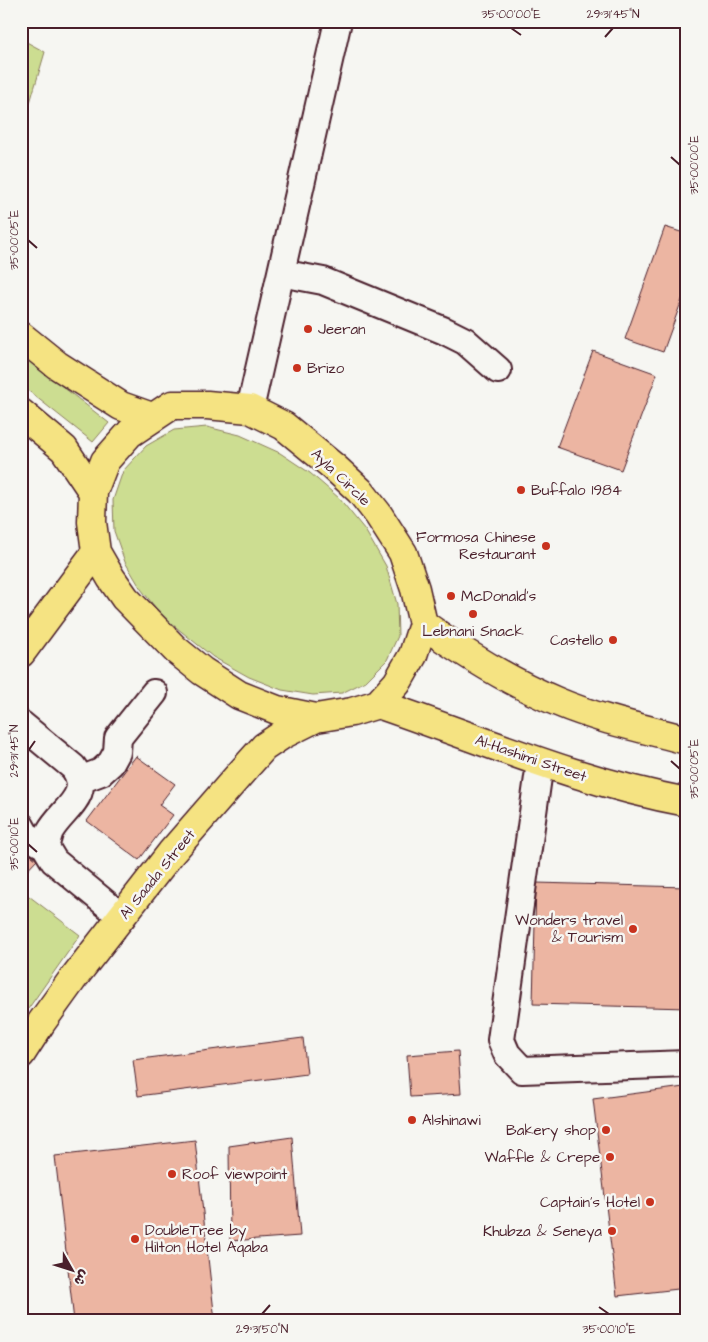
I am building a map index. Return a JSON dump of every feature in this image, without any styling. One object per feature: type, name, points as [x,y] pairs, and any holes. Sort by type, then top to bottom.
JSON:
[{"type":"main road","points":[[21,336],[57,365],[121,406],[152,417]]},
{"type":"main road","name":"Ayla Circle","points":[[172,405],[207,405],[250,409],[284,426],[360,491],[378,514],[403,553],[422,624],[413,655],[397,683],[378,704],[352,712],[316,718],[277,710],[239,695],[202,671],[176,650],[125,598],[96,552],[92,522],[93,492],[105,461],[130,433],[172,405]]},
{"type":"main road","points":[[21,413],[64,449],[93,492]]},
{"type":"main road","points":[[21,653],[96,552]]},
{"type":"main road","points":[[422,624],[467,655],[511,680],[559,703],[687,740]]},
{"type":"main road","name":"Al-Hashimi Street","points":[[378,704],[582,777],[687,802]]},
{"type":"main road","name":"Al Saada Street","points":[[21,1054],[67,987],[171,853],[264,747],[282,734],[316,718]]},
{"type":"lane","points":[[250,409],[338,21]]},
{"type":"lane","points":[[281,273],[323,282],[445,331],[465,341],[498,370]]},
{"type":"lane","points":[[80,780],[101,772],[112,763],[117,752],[118,738],[154,693]]},
{"type":"lane","points":[[21,724],[74,767],[79,774],[82,786],[75,800],[50,831],[45,846]]},
{"type":"lane","points":[[540,763],[501,1040],[507,1054],[522,1070],[687,1064]]},
{"type":"lane","points":[[21,826],[26,835],[45,846],[54,861],[122,917]]},
{"type":"green space","points":[[21,39],[45,52],[21,133]]},
{"type":"green space","points":[[21,354],[109,423],[93,442],[21,385]]},
{"type":"green space","points":[[207,427],[240,435],[280,453],[310,473],[339,498],[365,530],[386,566],[397,604],[398,636],[387,660],[366,681],[342,693],[313,695],[282,690],[249,677],[213,657],[162,616],[141,589],[125,562],[114,531],[113,500],[123,471],[146,446],[174,430]]},
{"type":"green space","points":[[21,890],[80,935],[21,1019]]},
{"type":"building","points":[[665,227],[687,234],[687,286],[663,352],[625,339]]},
{"type":"building","points":[[593,351],[657,374],[621,470],[557,447]]},
{"type":"building","points":[[136,756],[175,784],[159,805],[173,815],[139,860],[87,821]]},
{"type":"building","points":[[21,847],[37,860],[21,877]]},
{"type":"building","points":[[536,883],[687,887],[687,1008],[533,1004]]},
{"type":"building","points":[[303,1038],[307,1074],[138,1096],[133,1060]]},
{"type":"building","points":[[458,1051],[461,1094],[410,1097],[407,1055]]},
{"type":"building","points":[[684,1087],[687,1109],[687,1288],[617,1296],[593,1099]]},
{"type":"building","points":[[292,1137],[300,1236],[230,1241],[229,1146]]},
{"type":"building","name":"DoubleTree by Hilton Hotel Aqaba","points":[[195,1140],[215,1321],[74,1321],[55,1156]]},
{"type":"place","name":"Jeeran","points":[[308,329]]},
{"type":"place","name":"Brizo","points":[[297,368]]},
{"type":"place","name":"Buffalo 1984","points":[[521,490]]},
{"type":"place","name":"Formosa Chinese Restaurant","points":[[546,546]]},
{"type":"place","name":"McDonald's","points":[[451,596]]},
{"type":"place","name":"Lebnani Snack","points":[[473,614]]},
{"type":"place","name":"Castello","points":[[613,640]]},
{"type":"place","name":"Wonders travel & Tourism","points":[[633,929]]},
{"type":"place","name":"Alshinawi","points":[[412,1120]]},
{"type":"place","name":"Bakery shop","points":[[606,1130]]},
{"type":"place","name":"Waffle & Crepe","points":[[610,1157]]},
{"type":"place","name":"Roof viewpoint","points":[[172,1174]]},
{"type":"place","name":"Captain's Hotel","points":[[650,1202]]},
{"type":"place","name":"Khubza & Seneya","points":[[612,1231]]},
{"type":"place","name":"DoubleTree by Hilton Hotel Aqaba","points":[[135,1239]]}]
